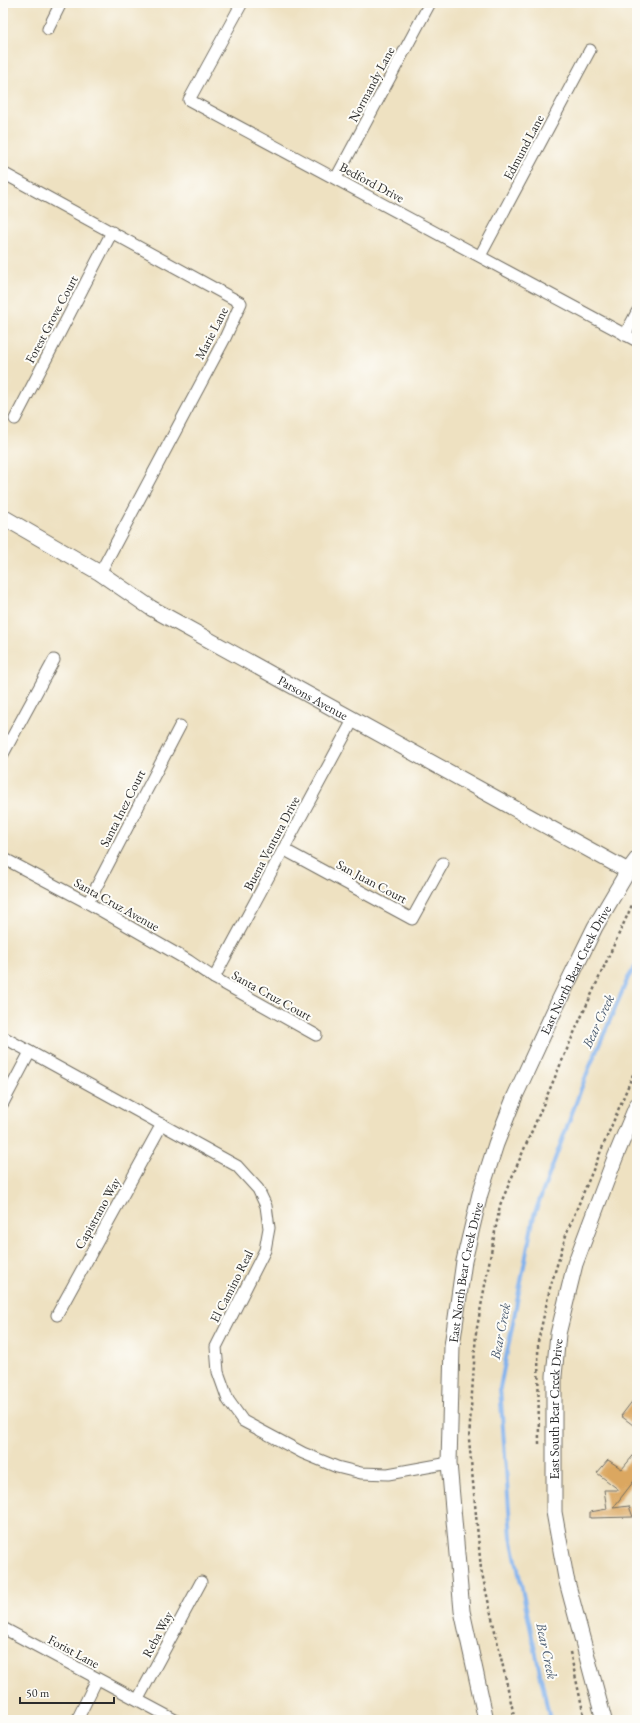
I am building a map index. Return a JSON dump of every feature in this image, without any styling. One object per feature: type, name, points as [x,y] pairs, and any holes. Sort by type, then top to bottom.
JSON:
[{"type":"street","points":[[48,29],[60,3]]},
{"type":"street","name":"Bedford Drive","points":[[242,3],[189,100],[336,178],[637,342]]},
{"type":"street","name":"Normandy Lane","points":[[336,178],[430,3]]},
{"type":"street","name":"Edmund Lane","points":[[480,256],[590,50]]},
{"type":"street","name":"Marie Lane","points":[[3,173],[241,303],[225,338],[100,573]]},
{"type":"street","name":"Forest Grove Court","points":[[15,419],[112,232]]},
{"type":"street","points":[[625,335],[637,312]]},
{"type":"street","name":"Parsons Avenue","points":[[3,517],[100,573],[151,608],[353,720],[633,865]]},
{"type":"street","points":[[3,754],[54,660]]},
{"type":"street","name":"Buena Ventura Drive","points":[[214,978],[353,720]]},
{"type":"street","name":"Santa Inez Court","points":[[88,903],[180,726]]},
{"type":"street","name":"San Juan Court","points":[[283,849],[412,919],[443,863]]},
{"type":"street","name":"Santa Cruz Avenue","points":[[3,858],[88,903],[189,961],[214,978]]},
{"type":"street","name":"East North Bear Creek Drive","points":[[486,1720],[462,1611],[449,1463],[452,1346],[464,1261],[480,1194],[496,1144],[515,1096],[556,1007],[595,928],[633,865]]},
{"type":"street","name":"Santa Cruz Court","points":[[214,978],[316,1035]]},
{"type":"street","name":"El Camino Real","points":[[3,1038],[237,1166],[258,1189],[266,1206],[269,1228],[265,1250],[227,1322],[216,1347],[218,1372],[228,1400],[243,1421],[302,1453],[337,1467],[361,1473],[388,1474],[449,1463]]},
{"type":"street","points":[[3,1103],[30,1052]]},
{"type":"street","name":"East South Bear Creek Drive","points":[[604,1720],[566,1578],[554,1512],[554,1376],[558,1334],[576,1264],[615,1158],[637,1105]]},
{"type":"street","name":"Capistrano Way","points":[[57,1314],[162,1124]]},
{"type":"street","name":"Reba Way","points":[[138,1699],[201,1582]]},
{"type":"street","name":"Forist Lane","points":[[3,1628],[175,1720]]},
{"type":"street","points":[[77,1720],[97,1679]]},
{"type":"path","points":[[515,1720],[481,1569],[469,1439],[476,1333],[500,1205],[574,1033],[637,894]]},
{"type":"building","points":[[637,1395],[637,1428],[621,1416]]},
{"type":"building","points":[[637,1451],[637,1477],[613,1508],[629,1506],[633,1517],[590,1518],[590,1512],[607,1509],[604,1490],[619,1490],[597,1473],[608,1460],[622,1469]]},
{"type":"waterway","name":"Bear Creek","points":[[550,1720],[511,1537],[500,1388],[534,1215],[587,1073],[628,978],[637,964]]}]
